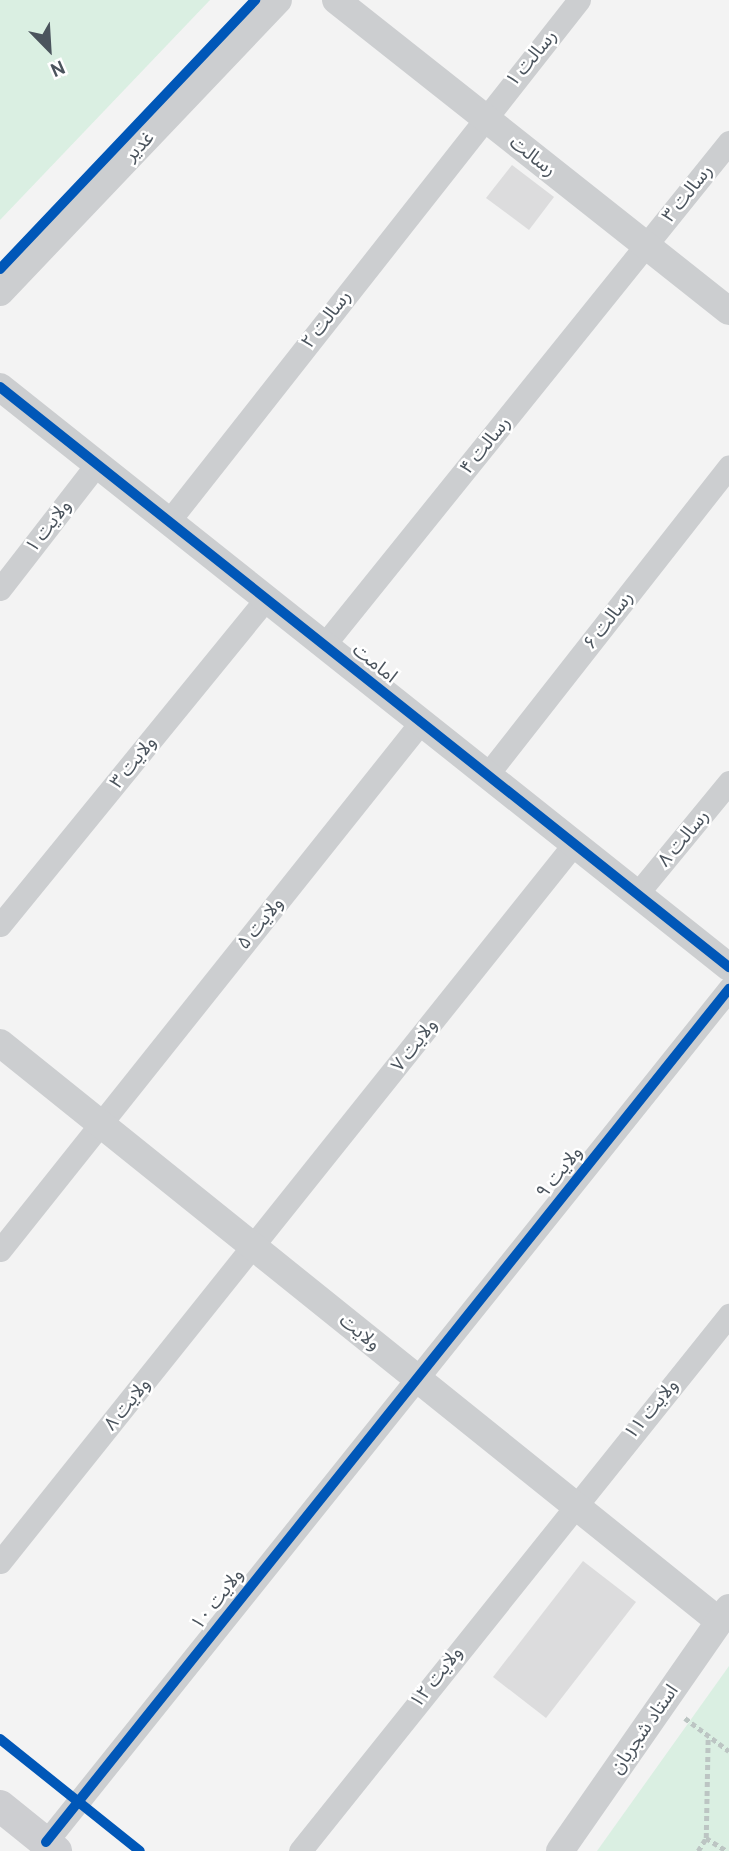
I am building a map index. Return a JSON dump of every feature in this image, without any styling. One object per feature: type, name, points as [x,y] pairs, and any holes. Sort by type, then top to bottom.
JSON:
[{"type":"main road","points":[[0,1806],[51,1847]]},
{"type":"street","name":"غدیر","points":[[0,292],[278,0]]},
{"type":"street","name":"رسالت","points":[[336,0],[729,312]]},
{"type":"street","name":"رسالت ۱","points":[[482,116],[579,0]]},
{"type":"street","name":"رسالت ۲","points":[[169,521],[482,116]]},
{"type":"street","name":"رسالت ۳","points":[[645,245],[729,142]]},
{"type":"street","name":"رسالت ۴","points":[[324,645],[645,245]]},
{"type":"street","name":"امامت","points":[[0,387],[729,967]]},
{"type":"street","name":"ولایت ۱","points":[[0,589],[97,464]]},
{"type":"street","name":"رسالت ۶","points":[[487,775],[729,466]]},
{"type":"street","name":"ولایت ۳","points":[[0,925],[267,599]]},
{"type":"street","name":"ولایت ۵","points":[[0,1250],[421,722]]},
{"type":"street","name":"رسالت ۸","points":[[637,894],[729,782]]},
{"type":"street","name":"ولایت ۷","points":[[254,1247],[575,844]]},
{"type":"street","name":"ولایت ۹","points":[[416,1377],[729,989]]},
{"type":"street","name":"ولایت","points":[[0,1043],[573,1503],[724,1615]]},
{"type":"street","name":"ولایت ۸","points":[[0,1562],[254,1247]]},
{"type":"street","name":"ولایت ۱۱","points":[[573,1503],[729,1315]]},
{"type":"street","name":"ولایت ۱۰","points":[[51,1847],[416,1377]]},
{"type":"street","name":"ولایت ۱۲","points":[[300,1851],[573,1503]]},
{"type":"street","name":"استاد شجریان","points":[[560,1851],[724,1615]]},
{"type":"path","points":[[663,1703],[729,1751]]},
{"type":"path","points":[[698,1851],[706,1838],[708,1735]]},
{"type":"path","points":[[706,1838],[727,1851]]},
{"type":"green space","points":[[0,0],[210,0],[0,220]]},
{"type":"green space","points":[[729,1666],[729,1851],[597,1851]]},
{"type":"building","points":[[512,165],[554,197],[529,230],[486,198]]},
{"type":"building","points":[[583,1561],[636,1602],[546,1718],[493,1677]]},
{"type":"cycle path","points":[[0,269],[255,0]]},
{"type":"cycle path","points":[[0,387],[729,967]]},
{"type":"cycle path","points":[[46,1842],[729,989]]},
{"type":"cycle path","points":[[0,1739],[140,1851]]}]
